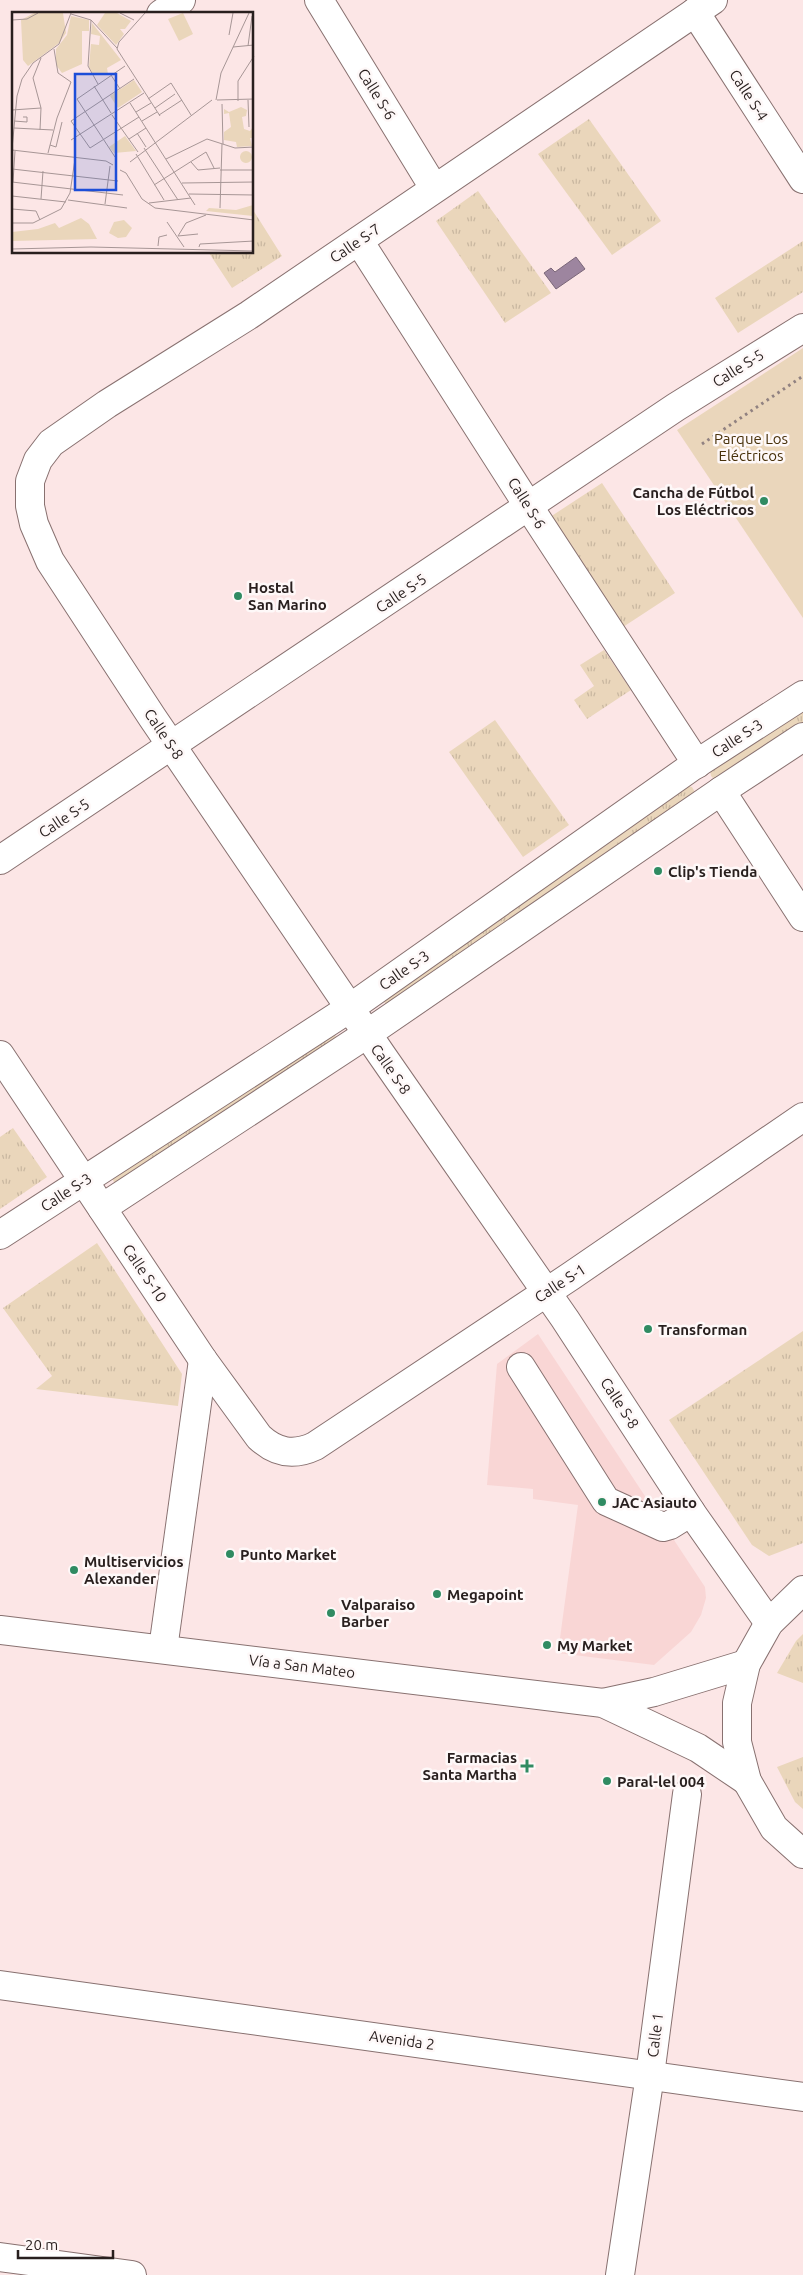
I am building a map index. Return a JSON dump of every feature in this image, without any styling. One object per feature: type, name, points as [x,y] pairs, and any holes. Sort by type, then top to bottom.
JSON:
[{"type":"street","points":[[164,12],[181,0]]},
{"type":"street","name":"Calle S-6","points":[[319,0],[434,188]]},
{"type":"street","name":"Calle S-7","points":[[30,506],[30,481],[38,460],[52,442],[107,404],[249,315],[704,6]]},
{"type":"street","name":"Calle S-4","points":[[704,6],[803,179]]},
{"type":"street","name":"Calle S-6","points":[[358,241],[694,766],[716,795]]},
{"type":"street","name":"Calle S-5","points":[[0,860],[676,407],[803,328]]},
{"type":"street","name":"Calle S-8","points":[[30,506],[34,524],[50,561],[171,746],[546,1292],[691,1512],[770,1623]]},
{"type":"street","name":"Calle S-3","points":[[0,1235],[350,1008],[694,766],[803,695]]},
{"type":"street","name":"Calle S-3","points":[[102,1208],[367,1034],[803,737]]},
{"type":"street","points":[[716,795],[803,917]]},
{"type":"street","name":"Calle S-10","points":[[0,1055],[203,1360],[259,1437],[267,1445],[279,1451],[292,1453],[304,1451],[315,1446]]},
{"type":"street","name":"Calle S-1","points":[[315,1446],[803,1117]]},
{"type":"street","points":[[163,1649],[203,1360]]},
{"type":"street","points":[[521,1366],[606,1501],[663,1527],[670,1525],[691,1512]]},
{"type":"street","points":[[803,1590],[770,1623],[746,1664],[737,1703],[737,1742],[747,1780],[774,1828],[803,1854]]},
{"type":"street","name":"Vía a San Mateo","points":[[0,1630],[603,1704]]},
{"type":"street","points":[[603,1704],[654,1692],[746,1664]]},
{"type":"street","points":[[603,1704],[698,1748],[747,1780]]},
{"type":"street","name":"Calle 1","points":[[620,2275],[650,2074],[687,1794]]},
{"type":"street","name":"Avenida 2","points":[[0,1984],[803,2097]]},
{"type":"street","points":[[0,2257],[132,2275]]},
{"type":"path","points":[[702,444],[803,376]]},
{"type":"shaded area","points":[[576,257],[585,269],[556,289],[544,273],[551,268],[555,272]]},
{"type":"shaded area","name":"JAC Asiauto","points":[[538,1334],[705,1587],[706,1598],[701,1615],[691,1632],[654,1665],[558,1653],[578,1505],[533,1499],[533,1489],[487,1485],[497,1364]]},
{"type":"green space","points":[[589,119],[661,221],[612,255],[538,154]]},
{"type":"green space","points":[[478,191],[551,293],[505,323],[436,221]]},
{"type":"green space","points":[[254,212],[282,256],[232,288],[210,254],[254,254]]},
{"type":"green space","points":[[803,241],[803,292],[738,333],[715,298]]},
{"type":"green space","name":"Cancha de Fútbol Los Eléctricos","points":[[803,348],[803,618],[677,430]]},
{"type":"green space","points":[[602,483],[675,593],[620,629],[547,519]]},
{"type":"green space","points":[[604,650],[631,690],[587,719],[574,700],[594,686],[580,665]]},
{"type":"green space","points":[[803,708],[803,724],[715,780],[711,776],[710,770]]},
{"type":"green space","points":[[495,720],[569,825],[523,857],[449,752]]},
{"type":"green space","points":[[688,786],[692,787],[696,794],[387,1005],[382,1000]]},
{"type":"green space","points":[[335,1033],[336,1038],[115,1184],[112,1178]]},
{"type":"green space","points":[[13,1128],[47,1177],[0,1209],[0,1137]]},
{"type":"green space","points":[[97,1243],[182,1374],[178,1406],[36,1389],[52,1376],[3,1308]]},
{"type":"green space","points":[[803,1331],[803,1543],[769,1556],[752,1545],[669,1420]]},
{"type":"green space","points":[[803,1634],[803,1683],[777,1673],[796,1641]]},
{"type":"green space","points":[[803,1757],[803,1809],[795,1802],[777,1767]]},
{"type":"place","name":"Cancha de Fútbol Los Eléctricos","points":[[764,501]]},
{"type":"place","name":"Hostal San Marino","points":[[238,596]]},
{"type":"place","name":"Clip's Tienda","points":[[658,871]]},
{"type":"place","name":"Transforman","points":[[648,1329]]},
{"type":"place","name":"JAC Asiauto","points":[[602,1502]]},
{"type":"place","name":"Punto Market","points":[[230,1554]]},
{"type":"place","name":"Multiservicios Alexander","points":[[74,1570]]},
{"type":"place","name":"Megapoint","points":[[437,1594]]},
{"type":"place","name":"Valparaiso Barber","points":[[331,1613]]},
{"type":"place","name":"My Market","points":[[547,1645]]},
{"type":"place","name":"Farmacias Santa Martha","points":[[527,1766]]},
{"type":"place","name":"Paral-lel 004","points":[[607,1781]]},
{"type":"park label","name":"Parque Los Eléctricos","points":[[751,446]]}]
